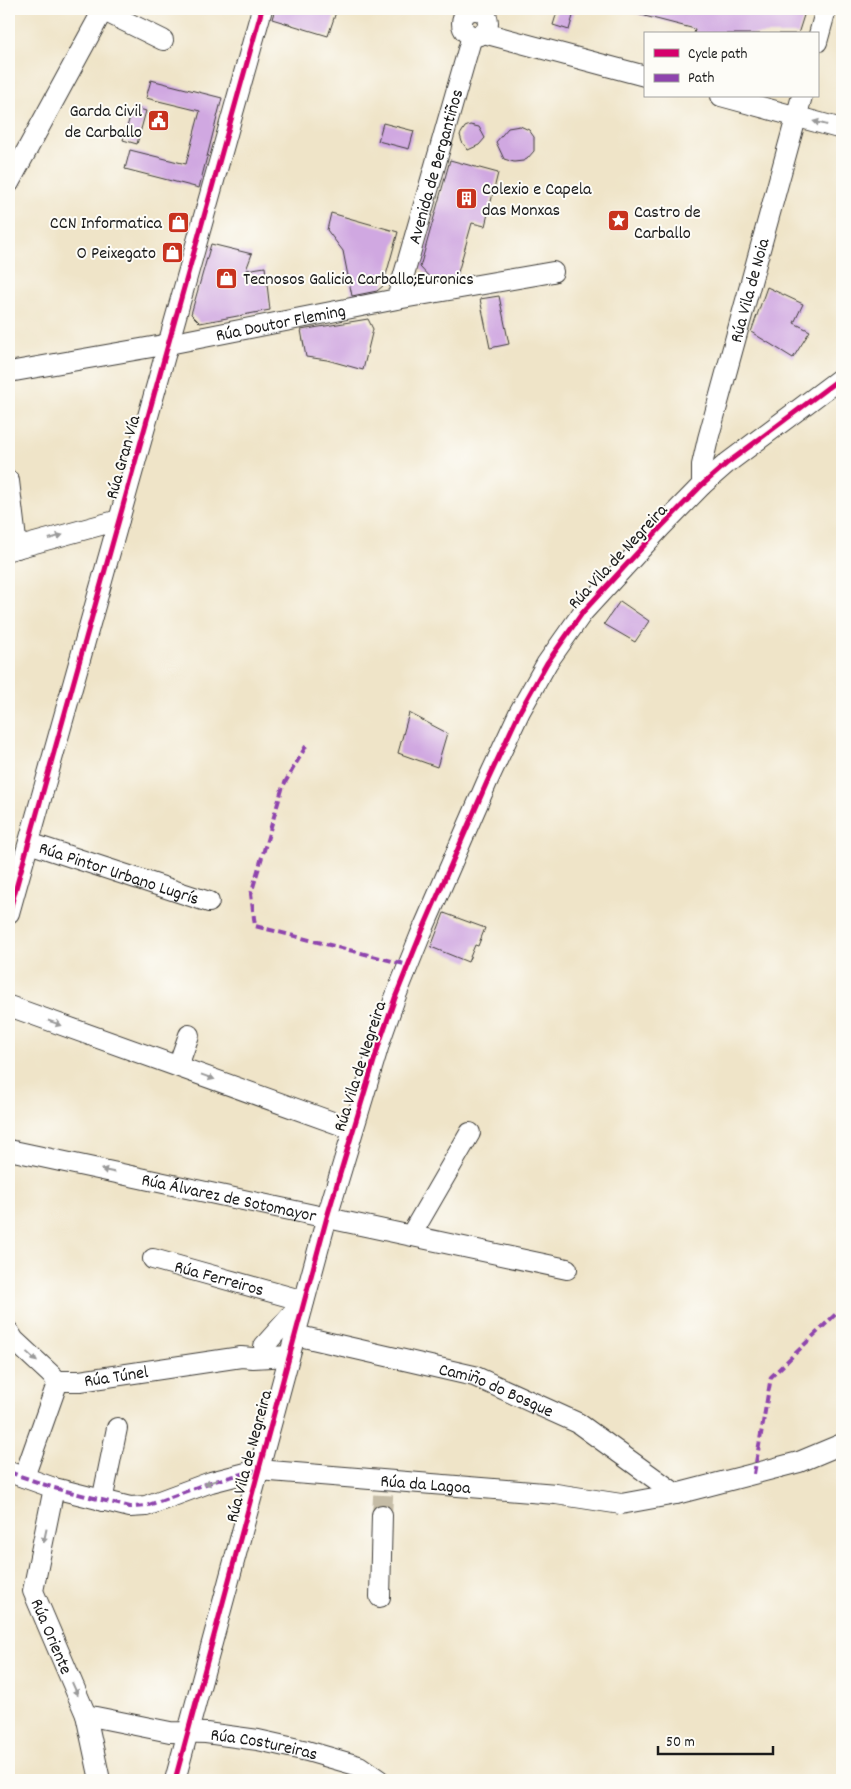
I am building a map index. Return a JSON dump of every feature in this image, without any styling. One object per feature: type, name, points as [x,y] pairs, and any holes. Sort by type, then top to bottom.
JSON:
[{"type":"street","points":[[9,182],[102,9],[163,40]]},
{"type":"street","name":"Rúa Gran Vía","points":[[9,913],[15,864],[28,843],[262,9]]},
{"type":"street","points":[[818,38],[826,9]]},
{"type":"street","points":[[468,11],[462,26],[466,32],[644,76]]},
{"type":"street","name":"Avenida de Bergantiños","points":[[397,298],[478,34]]},
{"type":"street","points":[[728,98],[842,129]]},
{"type":"street","name":"Rúa Vila de Noia","points":[[702,485],[702,465],[708,439],[802,98]]},
{"type":"street","name":"Rúa Doutor Fleming","points":[[9,372],[169,344],[397,298],[553,272]]},
{"type":"street","name":"Rúa Vila de Negreira","points":[[175,1780],[282,1383],[291,1339],[304,1301],[352,1129],[380,1041],[408,965],[487,782],[532,688],[564,636],[615,575],[702,485],[726,464],[842,377]]},
{"type":"street","points":[[9,481],[13,549],[119,520]]},
{"type":"street","name":"Rúa Pintor Urbano Lugrís","points":[[28,843],[209,902]]},
{"type":"street","points":[[9,1006],[352,1129]]},
{"type":"street","points":[[178,1066],[189,1035]]},
{"type":"street","points":[[411,1235],[470,1133]]},
{"type":"street","name":"Rúa Álvarez de Sotomayor","points":[[9,1150],[567,1269]]},
{"type":"street","name":"Rúa Ferreiros","points":[[153,1259],[304,1301]]},
{"type":"street","name":"Rúa Ferreiros","points":[[285,1296],[291,1339]]},
{"type":"street","name":"Rúa Túnel","points":[[9,1332],[14,1340],[58,1381],[80,1381],[253,1354],[291,1339]]},
{"type":"street","name":"Rúa Vila de Negreira","points":[[253,1354],[291,1339]]},
{"type":"street","name":"Camiño do Bosque","points":[[291,1339],[474,1376],[578,1423],[676,1494]]},
{"type":"street","points":[[253,1354],[282,1383]]},
{"type":"street","points":[[16,1475],[58,1381]]},
{"type":"street","points":[[102,1501],[117,1428]]},
{"type":"street","name":"Rúa da Lagoa","points":[[16,1475],[54,1488],[130,1507],[146,1506],[212,1482],[258,1470],[556,1494],[621,1504],[676,1494],[799,1462],[842,1444]]},
{"type":"street","name":"Rúa Oriente","points":[[54,1488],[33,1591],[86,1715],[100,1780]]},
{"type":"street","points":[[380,1597],[382,1515]]},
{"type":"street","name":"Rúa Costureiras","points":[[86,1715],[170,1732],[206,1733],[258,1740],[307,1751],[359,1766],[379,1780]]},
{"type":"building","points":[[275,9],[337,9],[328,36],[272,19]]},
{"type":"building","points":[[558,9],[575,9],[569,30],[553,25]]},
{"type":"building","points":[[634,9],[806,9],[799,32],[694,32],[695,29],[633,13]]},
{"type":"building","points":[[151,80],[222,98],[199,188],[125,169],[130,150],[186,164],[200,111],[146,98]]},
{"type":"building","points":[[133,107],[146,111],[137,144],[123,140]]},
{"type":"building","points":[[383,123],[414,131],[409,149],[378,141]]},
{"type":"building","points":[[470,125],[479,127],[485,138],[479,145],[468,150],[462,142],[460,135],[465,127]]},
{"type":"building","points":[[520,126],[529,130],[534,137],[534,151],[523,161],[514,162],[504,159],[496,142],[508,128]]},
{"type":"building","name":"Colexio e Capela das Monxas","points":[[450,160],[498,173],[485,226],[472,223],[457,276],[433,281],[420,267]]},
{"type":"building","points":[[331,213],[398,232],[383,286],[377,291],[352,296],[343,251],[327,230]]},
{"type":"building","points":[[211,244],[252,254],[246,270],[265,267],[270,310],[200,323],[191,314]]},
{"type":"building","points":[[767,287],[803,304],[794,323],[810,331],[793,358],[751,332]]},
{"type":"building","points":[[499,296],[509,344],[490,348],[480,299]]},
{"type":"building","points":[[368,319],[373,329],[363,370],[327,360],[306,357],[301,330]]},
{"type":"building","points":[[620,601],[649,621],[635,642],[604,624]]},
{"type":"building","points":[[409,713],[447,733],[437,767],[398,753]]},
{"type":"building","points":[[444,913],[485,928],[478,946],[475,945],[468,962],[431,947]]},
{"type":"tunnel","points":[[382,1515],[384,1480]]},
{"type":"marked path","points":[[306,746],[283,786],[251,894],[255,926],[408,965]]},
{"type":"marked path","points":[[754,1474],[771,1377],[842,1308]]},
{"type":"marked path","points":[[9,1472],[54,1488],[130,1507],[146,1506],[211,1482],[258,1470]]},
{"type":"marked path","points":[[830,1780],[842,1775]]},
{"type":"cycle path","points":[[9,913],[262,9]]},
{"type":"cycle path","points":[[175,1780],[327,1217],[380,1041],[420,936],[520,711],[547,663],[583,612],[661,527],[702,485],[726,464],[842,377]]},
{"type":"place","name":"Garda Civil de Carballo","points":[[158,120]]},
{"type":"place","name":"Colexio e Capela das Monxas","points":[[466,198]]},
{"type":"place","name":"Castro de Carballo","points":[[618,221]]},
{"type":"place","name":"CCN Informatica","points":[[178,222]]},
{"type":"place","name":"O Peixegato","points":[[172,252]]},
{"type":"place","name":"Tecnosos Galicia Carballo;Euronics","points":[[227,278]]}]
